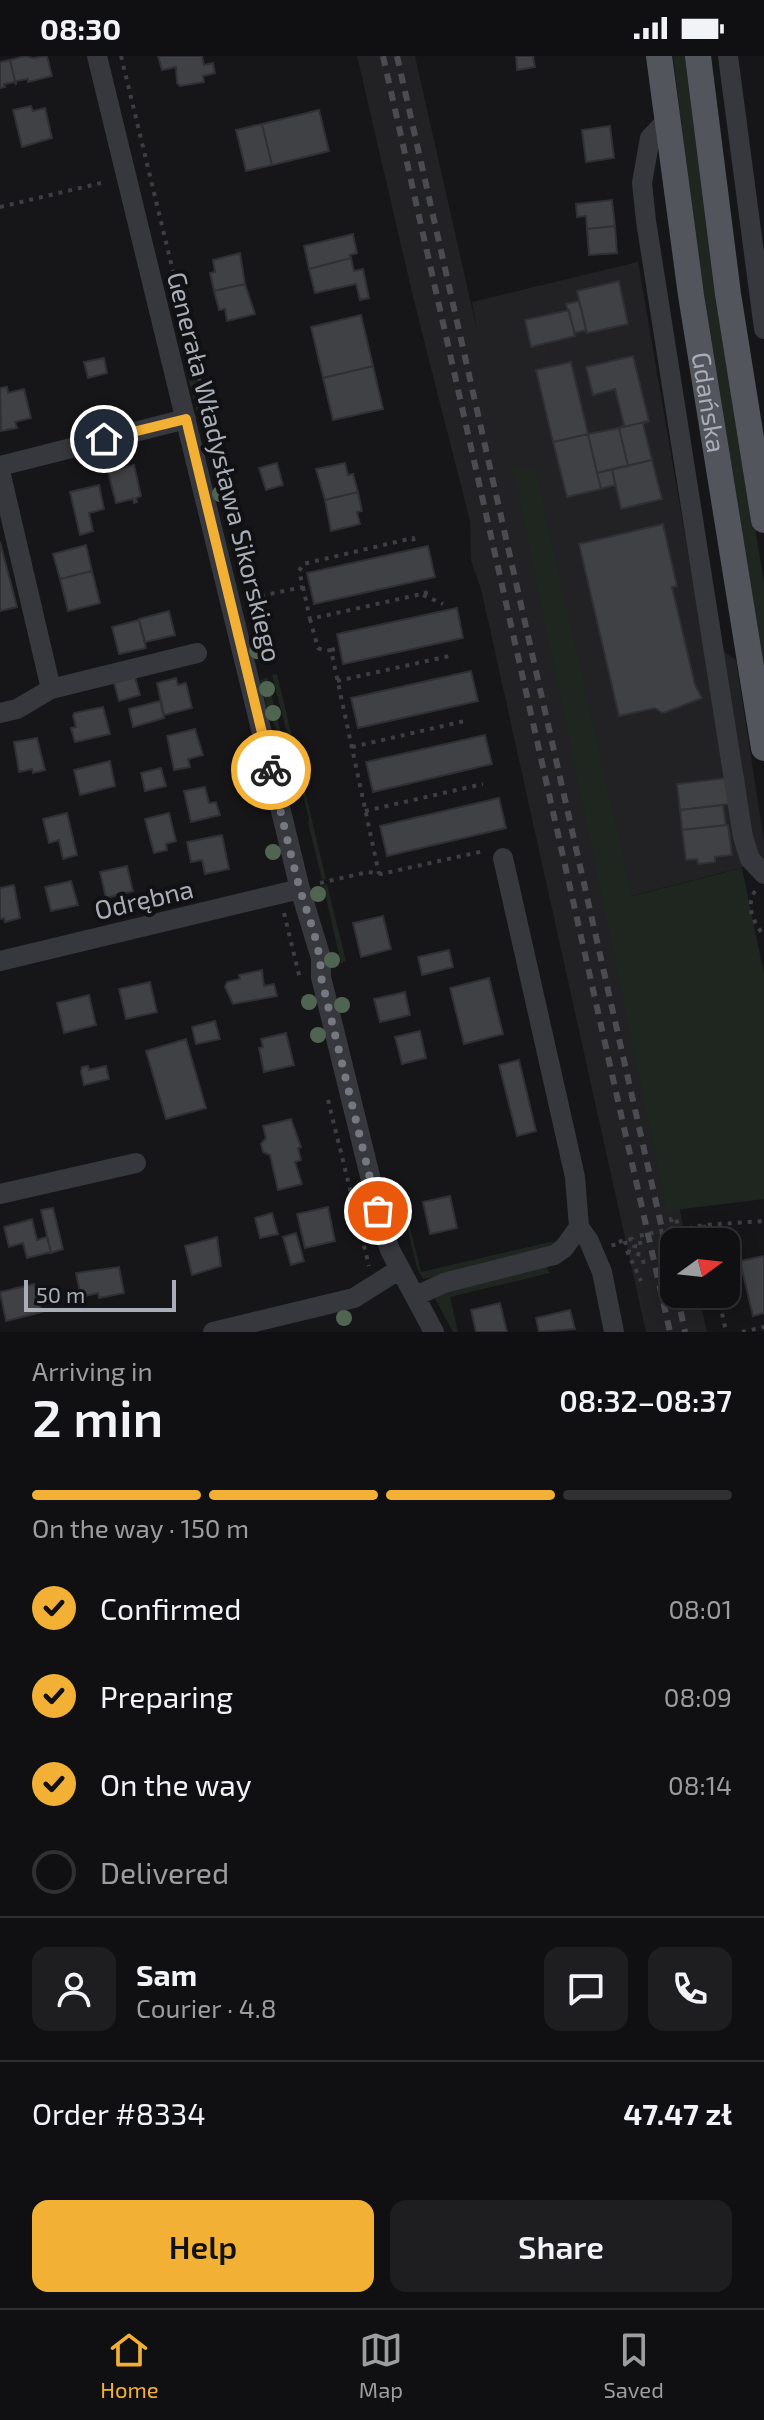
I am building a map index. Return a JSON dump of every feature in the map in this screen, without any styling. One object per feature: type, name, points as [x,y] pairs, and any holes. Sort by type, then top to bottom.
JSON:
[{"type":"main road","name":"Gdańska","points":[[659,56],[725,515],[764,748]]},
{"type":"main road","name":"Gdańska","points":[[698,56],[728,294],[764,520]]},
{"type":"street","name":"Generała Władysława Sikorskiego","points":[[97,56],[186,419],[310,886],[321,977],[378,1211],[390,1250],[434,1332]]},
{"type":"street","points":[[728,56],[756,218],[764,329]]},
{"type":"street","points":[[667,120],[650,138],[642,183],[661,325],[743,837],[750,859],[764,874]]},
{"type":"street","points":[[51,689],[0,469],[186,419]]},
{"type":"street","points":[[691,511],[725,515]]},
{"type":"street","points":[[717,667],[745,639]]},
{"type":"street","points":[[0,713],[17,709],[51,689],[197,653]]},
{"type":"street","points":[[500,853],[575,1177],[579,1227],[589,1241],[602,1272],[614,1332]]},
{"type":"street","name":"Odrębna","points":[[0,961],[310,886]]},
{"type":"street","points":[[0,1194],[136,1163]]},
{"type":"street","points":[[416,1296],[444,1283],[554,1255],[564,1248],[579,1227]]},
{"type":"street","points":[[213,1332],[354,1298],[400,1269]]},
{"type":"path","points":[[121,56],[219,459]]},
{"type":"path","points":[[0,207],[101,183]]},
{"type":"path","points":[[339,648],[325,651],[318,648],[299,571],[303,564],[413,538],[415,544]]},
{"type":"path","points":[[310,619],[426,593],[424,585]]},
{"type":"path","points":[[251,598],[303,587]]},
{"type":"path","points":[[421,594],[443,604]]},
{"type":"path","points":[[331,650],[379,874]]},
{"type":"path","points":[[337,681],[454,655]]},
{"type":"path","points":[[352,747],[469,720]]},
{"type":"path","points":[[365,811],[483,784]]},
{"type":"path","points":[[310,886],[368,872],[379,874],[500,853]]},
{"type":"path","points":[[602,1272],[619,1268],[613,1243],[632,1239],[634,1246],[641,1247],[639,1236],[673,1228],[671,1219],[676,1218],[679,1230],[764,1221]]},
{"type":"path","points":[[625,1241],[641,1281]]},
{"type":"path","points":[[627,1251],[641,1255],[644,1264]]},
{"type":"path","points":[[721,1308],[726,1332]]},
{"type":"path","points":[[742,1332],[764,1327]]},
{"type":"shaded area","points":[[357,56],[415,56],[477,330],[472,302],[638,262],[693,582],[707,639],[736,660],[764,841],[764,862],[611,901],[684,1228],[660,1228],[660,1308],[701,1308],[707,1332],[646,1332],[481,589],[471,561],[470,521],[414,301]]},
{"type":"shaded area","points":[[673,56],[689,56],[739,427],[764,583],[764,673],[695,235]]},
{"type":"shaded area","points":[[193,367],[212,444],[206,445],[186,370]]},
{"type":"shaded area","points":[[510,454],[515,470],[535,468],[632,896],[742,868],[764,974],[764,1199],[667,1211]]},
{"type":"shaded area","points":[[277,674],[326,879],[322,880],[272,675]]},
{"type":"shaded area","points":[[267,677],[285,749],[268,711],[260,681]]},
{"type":"shaded area","points":[[327,884],[346,961],[341,963],[323,885]]},
{"type":"shaded area","points":[[404,1203],[421,1272],[554,1241],[544,1251],[423,1279],[417,1268]]},
{"type":"shaded area","points":[[546,1266],[550,1273],[450,1297],[458,1332],[453,1332],[435,1299],[441,1292]]},
{"type":"building","points":[[47,56],[52,76],[28,82],[28,79],[16,81],[16,85],[10,60]]},
{"type":"building","points":[[158,56],[202,56],[204,65],[213,63],[215,73],[203,76],[204,82],[180,86],[176,67],[162,70]]},
{"type":"building","points":[[516,56],[533,56],[535,67],[517,70]]},
{"type":"building","points":[[10,60],[16,85],[15,82],[4,84],[5,87],[0,88],[0,62]]},
{"type":"building","points":[[31,106],[33,111],[45,108],[52,138],[22,147],[13,110]]},
{"type":"building","points":[[319,110],[329,151],[272,165],[262,124]]},
{"type":"building","points":[[262,124],[272,165],[246,171],[236,130]]},
{"type":"building","points":[[610,126],[614,158],[586,162],[582,130]]},
{"type":"building","points":[[612,200],[615,226],[587,229],[586,216],[577,217],[576,204]]},
{"type":"building","points":[[615,226],[617,253],[589,255],[587,229]]},
{"type":"building","points":[[353,234],[357,253],[350,255],[351,258],[309,269],[304,246]]},
{"type":"building","points":[[240,253],[245,284],[214,291],[210,273],[215,272],[213,260]]},
{"type":"building","points":[[351,258],[354,271],[363,269],[369,298],[360,300],[356,284],[315,293],[309,269]]},
{"type":"building","points":[[619,281],[628,324],[587,333],[577,291]]},
{"type":"building","points":[[245,284],[255,314],[227,321],[225,309],[219,310],[214,291]]},
{"type":"building","points":[[579,301],[586,330],[575,333],[566,304]]},
{"type":"building","points":[[569,310],[575,336],[531,347],[525,320]]},
{"type":"building","points":[[361,315],[373,366],[323,378],[311,327]]},
{"type":"building","points":[[633,356],[649,421],[619,428],[624,425],[615,389],[593,395],[586,367]]},
{"type":"building","points":[[104,358],[107,373],[88,378],[84,362]]},
{"type":"building","points":[[571,362],[588,434],[553,442],[536,370]]},
{"type":"building","points":[[373,366],[383,409],[333,420],[323,378]]},
{"type":"building","points":[[7,387],[8,393],[24,389],[31,418],[15,422],[17,428],[1,431],[0,388]]},
{"type":"building","points":[[649,421],[643,424],[652,460],[628,466],[619,428]]},
{"type":"building","points":[[619,428],[628,466],[597,473],[588,434]]},
{"type":"building","points":[[588,434],[601,489],[567,497],[553,442]]},
{"type":"building","points":[[652,460],[662,499],[621,509],[612,469]]},
{"type":"building","points":[[277,463],[283,485],[266,490],[259,468]]},
{"type":"building","points":[[345,463],[348,475],[353,474],[358,492],[325,500],[316,469]]},
{"type":"building","points":[[134,465],[141,496],[134,503],[133,499],[116,503],[108,472]]},
{"type":"building","points":[[612,469],[615,485],[601,489],[597,473]]},
{"type":"building","points":[[99,485],[104,509],[89,513],[93,531],[80,535],[70,492]]},
{"type":"building","points":[[358,492],[362,511],[357,512],[360,524],[331,531],[325,500]]},
{"type":"building","points":[[663,524],[677,586],[672,587],[695,685],[702,698],[662,713],[655,708],[619,716],[579,544]]},
{"type":"building","points":[[0,542],[17,607],[0,611]]},
{"type":"building","points":[[86,545],[92,571],[60,579],[53,554]]},
{"type":"building","points":[[428,546],[435,577],[314,604],[307,573]]},
{"type":"building","points":[[92,571],[100,603],[68,611],[60,579]]},
{"type":"building","points":[[457,608],[463,638],[343,664],[337,634]]},
{"type":"building","points":[[169,611],[175,635],[145,642],[139,619]]},
{"type":"building","points":[[139,620],[146,648],[119,654],[112,627]]},
{"type":"building","points":[[471,671],[478,701],[358,728],[351,698]]},
{"type":"building","points":[[135,677],[140,695],[119,701],[114,683]]},
{"type":"building","points":[[176,678],[178,685],[186,683],[192,708],[164,715],[157,683]]},
{"type":"building","points":[[160,701],[164,718],[133,727],[129,709]]},
{"type":"building","points":[[103,707],[110,734],[75,742],[71,728],[76,727],[74,713]]},
{"type":"building","points":[[195,729],[203,755],[188,759],[190,767],[174,770],[167,736]]},
{"type":"building","points":[[485,735],[492,764],[373,792],[366,762]]},
{"type":"building","points":[[37,738],[45,770],[19,772],[14,742]]},
{"type":"building","points":[[110,761],[115,786],[80,795],[74,770]]},
{"type":"building","points":[[161,768],[166,786],[145,791],[141,773]]},
{"type":"building","points":[[743,776],[746,802],[680,810],[677,784]]},
{"type":"building","points":[[205,787],[209,803],[216,802],[220,815],[191,822],[184,791]]},
{"type":"building","points":[[499,798],[506,828],[387,856],[380,826]]},
{"type":"building","points":[[723,805],[726,825],[682,830],[680,810]]},
{"type":"building","points":[[67,813],[77,855],[63,859],[59,840],[49,843],[43,819]]},
{"type":"building","points":[[169,813],[176,841],[166,844],[167,850],[154,853],[145,819]]},
{"type":"building","points":[[728,825],[732,855],[715,857],[715,862],[698,864],[697,859],[686,860],[682,830]]},
{"type":"building","points":[[222,835],[229,869],[205,874],[202,860],[191,862],[187,842]]},
{"type":"building","points":[[127,866],[133,891],[106,898],[100,872]]},
{"type":"building","points":[[71,881],[78,905],[51,911],[45,887]]},
{"type":"building","points":[[14,885],[20,918],[5,922],[4,918],[0,919],[0,888]]},
{"type":"building","points":[[383,916],[391,949],[361,957],[353,923]]},
{"type":"building","points":[[449,950],[453,967],[422,975],[418,957]]},
{"type":"building","points":[[262,970],[264,986],[274,984],[277,996],[233,1004],[225,987],[227,982],[240,979],[239,975]]},
{"type":"building","points":[[489,978],[503,1034],[464,1044],[450,988]]},
{"type":"building","points":[[150,982],[157,1012],[126,1019],[119,989]]},
{"type":"building","points":[[405,992],[410,1015],[380,1022],[374,999]]},
{"type":"building","points":[[89,995],[96,1025],[64,1033],[57,1003]]},
{"type":"building","points":[[215,1021],[220,1039],[196,1044],[192,1027]]},
{"type":"building","points":[[420,1031],[426,1058],[402,1064],[395,1037]]},
{"type":"building","points":[[286,1033],[294,1065],[264,1072],[259,1048],[263,1047],[261,1039]]},
{"type":"building","points":[[186,1039],[206,1108],[166,1119],[146,1051]]},
{"type":"building","points":[[519,1060],[536,1131],[517,1136],[499,1065]]},
{"type":"building","points":[[88,1066],[89,1070],[106,1066],[109,1079],[84,1085],[82,1067]]},
{"type":"building","points":[[291,1119],[301,1147],[298,1148],[301,1160],[295,1162],[302,1184],[278,1190],[270,1155],[263,1152],[261,1144],[266,1138],[263,1126]]},
{"type":"building","points":[[450,1196],[457,1228],[430,1234],[423,1202]]},
{"type":"building","points":[[328,1207],[335,1241],[305,1248],[297,1214]]},
{"type":"building","points":[[53,1208],[63,1249],[51,1253],[41,1210]]},
{"type":"building","points":[[272,1213],[278,1234],[260,1238],[255,1218]]},
{"type":"building","points":[[32,1219],[37,1240],[47,1237],[51,1252],[27,1258],[23,1243],[9,1247],[4,1227]]},
{"type":"building","points":[[296,1233],[304,1261],[291,1265],[283,1237]]},
{"type":"building","points":[[217,1237],[221,1266],[192,1275],[185,1246]]},
{"type":"building","points":[[764,1256],[764,1313],[753,1316],[740,1261]]},
{"type":"building","points":[[119,1267],[124,1293],[99,1298],[98,1293],[81,1297],[76,1273]]},
{"type":"building","points":[[34,1284],[42,1312],[6,1321],[0,1292]]},
{"type":"building","points":[[500,1303],[507,1332],[476,1332],[471,1310]]},
{"type":"building","points":[[570,1310],[575,1329],[539,1332],[536,1318]]},
{"type":"railway","points":[[383,56],[670,1332]]},
{"type":"railway","points":[[397,56],[662,1228]]},
{"type":"railway","points":[[680,1308],[685,1332]]},
{"type":"way so far","points":[[271,770],[300,889],[314,929],[321,958],[321,977],[378,1211]]},
{"type":"route","points":[[104,439],[186,419],[271,770]]}]
